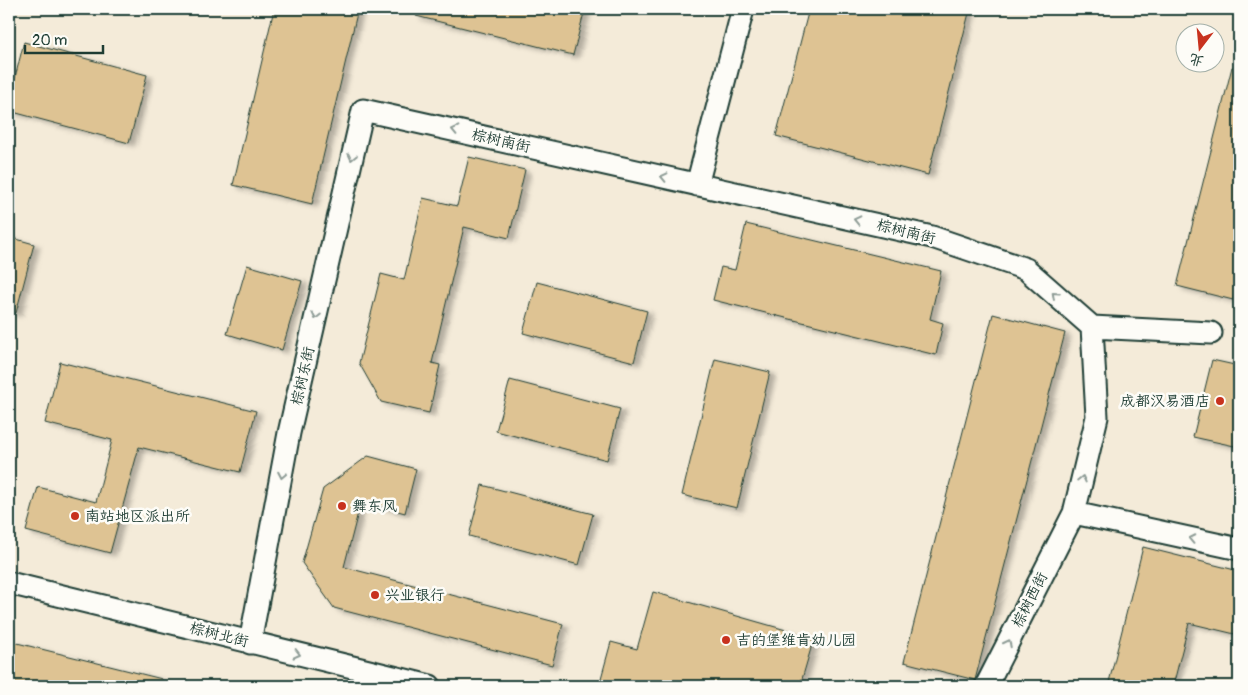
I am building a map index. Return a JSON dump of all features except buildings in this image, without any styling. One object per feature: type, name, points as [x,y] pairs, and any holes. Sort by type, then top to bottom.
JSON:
[{"type":"street","points":[[697,185],[743,9]]},
{"type":"street","name":"棕树南街","points":[[363,110],[932,237],[1026,269],[1092,327]]},
{"type":"street","name":"棕树东街","points":[[250,643],[289,433],[363,110]]},
{"type":"street","points":[[1092,327],[1211,333]]},
{"type":"street","name":"棕树西街","points":[[986,686],[1074,514],[1097,416],[1092,327]]},
{"type":"street","points":[[1074,514],[1239,549]]},
{"type":"street","name":"棕树北街","points":[[9,583],[430,686]]},
{"type":"place","name":"成都汉易酒店","points":[[1220,401]]},
{"type":"place","name":"舞东风","points":[[342,506]]},
{"type":"place","name":"南站地区派出所","points":[[75,516]]},
{"type":"place","name":"兴业银行","points":[[375,595]]},
{"type":"place","name":"吉的堡维肯幼儿园","points":[[726,640]]}]
